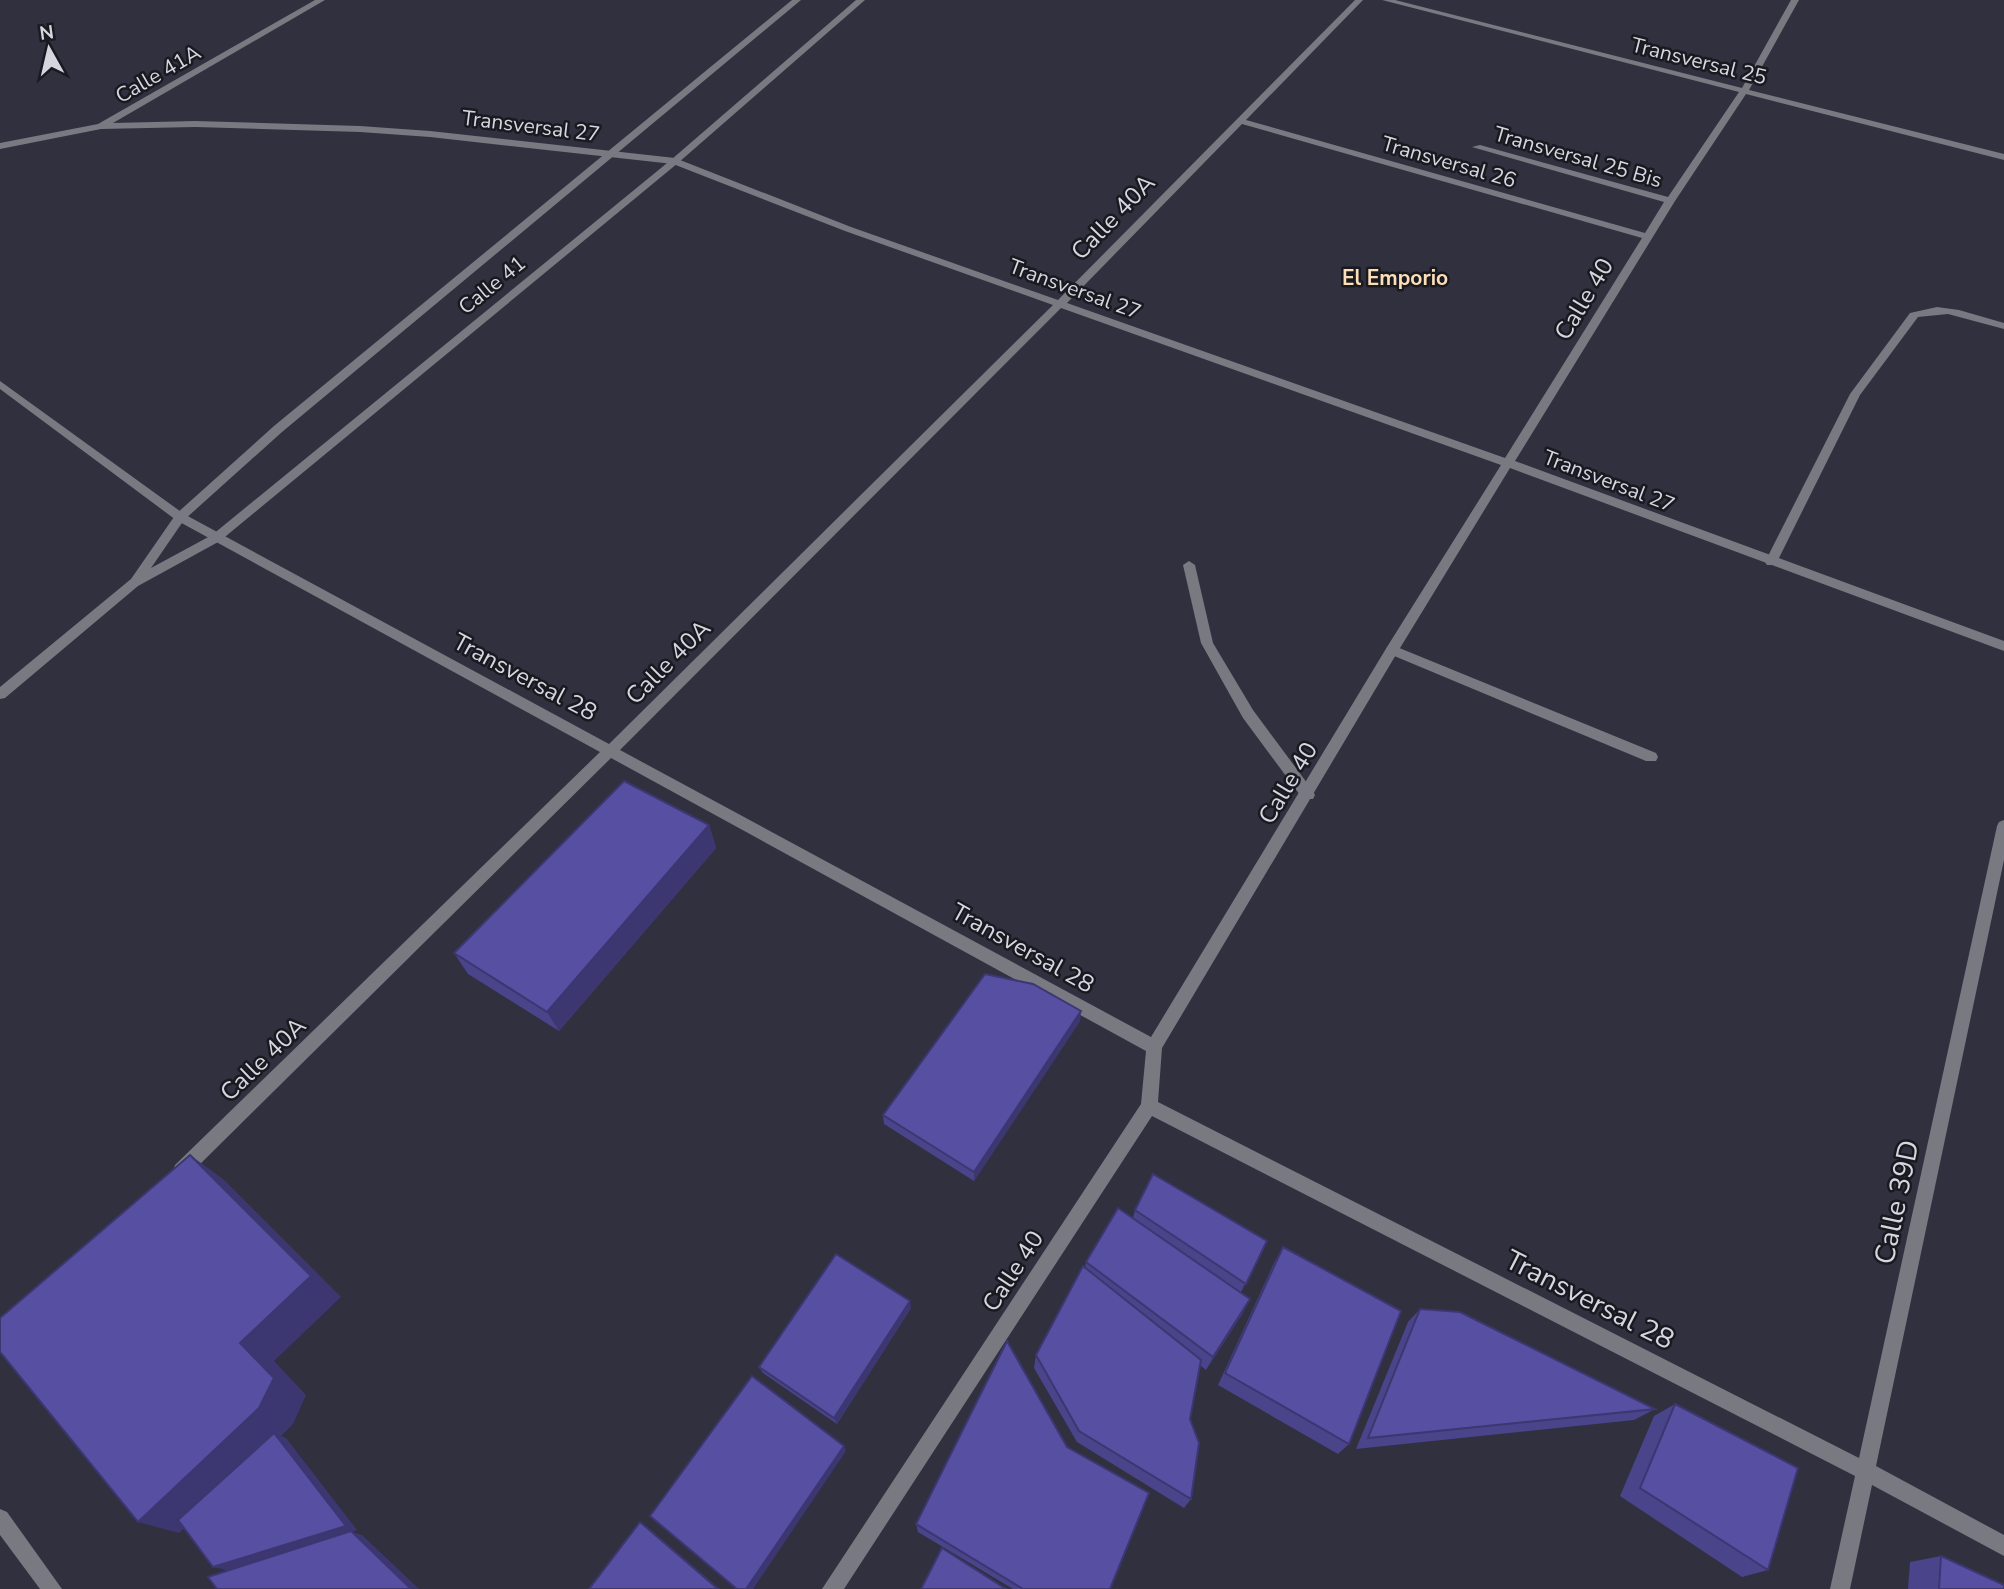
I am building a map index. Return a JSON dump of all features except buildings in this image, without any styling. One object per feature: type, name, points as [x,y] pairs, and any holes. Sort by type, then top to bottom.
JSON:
[{"type":"street","name":"Calle 41A","points":[[0,145],[101,126],[321,0]]},
{"type":"street","name":"Calle 41","points":[[134,583],[180,517],[278,429],[797,0]]},
{"type":"street","name":"Calle 41","points":[[0,694],[134,583],[216,538],[675,161],[861,0]]},
{"type":"street","name":"Calle 40A","points":[[170,1182],[610,751],[1060,304],[1359,0]]},
{"type":"street","name":"Transversal 25","points":[[1386,0],[2004,157]]},
{"type":"street","name":"Calle 40","points":[[832,1589],[1149,1106],[1154,1047],[1308,795],[1392,650],[1510,464],[1670,201],[1744,91],[1795,0]]},
{"type":"street","name":"Transversal 26","points":[[1239,121],[1648,237]]},
{"type":"street","name":"Transversal 27","points":[[101,126],[195,124],[360,129],[430,134],[675,161],[848,229],[1510,464],[2004,646]]},
{"type":"street","name":"Transversal 25 Bis","points":[[1477,147],[1670,201]]},
{"type":"street","points":[[1771,562],[1855,394],[1914,315],[1929,309],[1945,310],[2004,326]]},
{"type":"street","name":"Transversal 28","points":[[0,384],[180,517],[216,538],[1154,1047]]},
{"type":"street","points":[[1189,565],[1207,643],[1248,714],[1308,795]]},
{"type":"street","points":[[1392,650],[1651,757]]},
{"type":"street","name":"Calle 39D","points":[[1840,1589],[2004,826]]},
{"type":"street","name":"Transversal 28","points":[[1149,1106],[1865,1471],[2004,1546]]},
{"type":"street","points":[[0,1519],[52,1589]]},
{"type":"district","name":"El Emporio","points":[[1395,278]]}]
